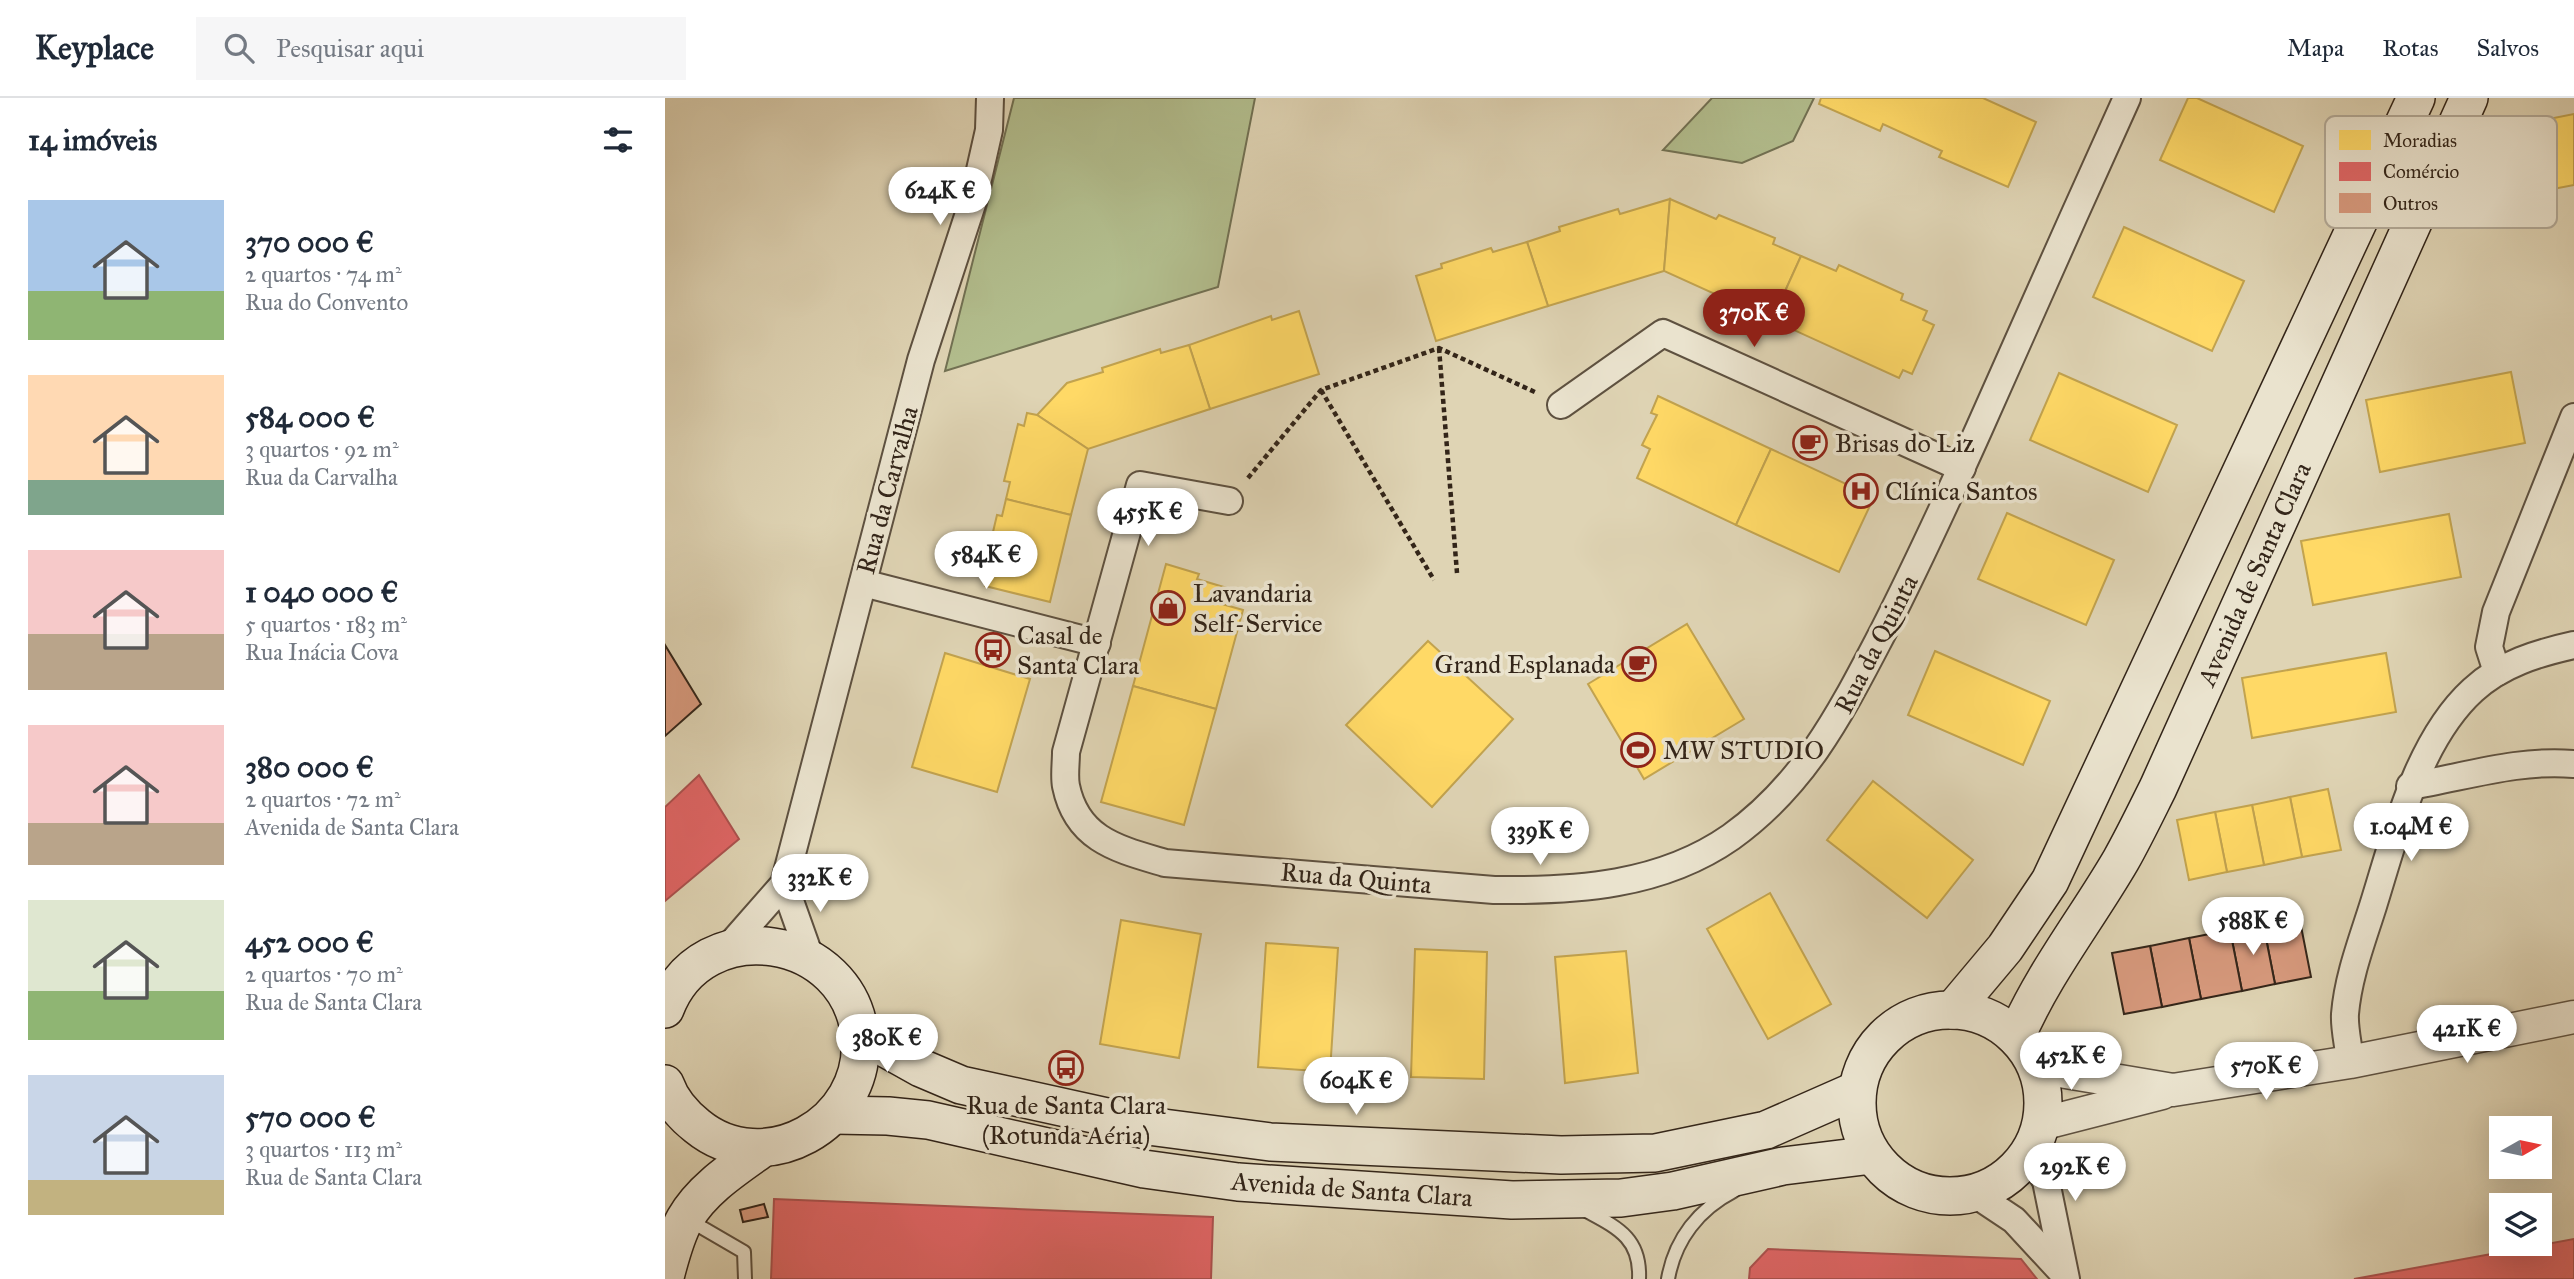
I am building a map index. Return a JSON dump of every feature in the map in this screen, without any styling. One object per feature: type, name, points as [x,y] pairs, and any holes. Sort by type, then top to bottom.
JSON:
[{"type":"main road","name":"Avenida de Santa Clara","points":[[2408,116],[2416,98]]},
{"type":"main road","name":"Avenida de Santa Clara","points":[[2461,116],[2469,98]]},
{"type":"main road","name":"Avenida de Santa Clara","points":[[1953,1010],[2005,948],[2050,881],[2355,228]]},
{"type":"main road","name":"Avenida de Santa Clara","points":[[2026,1052],[2027,1011],[2121,860],[2158,788],[2410,228]]},
{"type":"main road","points":[[665,958],[714,956],[760,944],[793,950],[811,960],[839,984],[853,1010],[858,1028],[859,1066],[850,1093],[834,1115],[813,1133],[789,1144],[763,1149],[734,1145],[707,1134],[684,1115],[666,1092]]},
{"type":"main road","points":[[665,1009],[683,978],[714,956]]},
{"type":"main road","points":[[1953,1010],[1976,1013],[1997,1023],[2026,1052],[2043,1095],[2035,1139],[2014,1171],[1996,1185],[1975,1194],[1946,1197],[1917,1191],[1892,1177],[1872,1155],[1862,1135],[1857,1112],[1857,1090],[1865,1063],[1880,1041],[1901,1024],[1926,1013],[1953,1010]]},
{"type":"main road","name":"Avenida de Santa Clara","points":[[858,1028],[887,1049],[921,1068],[961,1085],[1148,1126],[1270,1142],[1562,1155],[1654,1153],[1766,1130],[1857,1090]]},
{"type":"main road","name":"Avenida de Santa Clara","points":[[834,1115],[928,1120],[1144,1169],[1238,1182],[1512,1200],[1621,1198],[1673,1191],[1783,1166],[1872,1155]]},
{"type":"main road","points":[[665,1277],[685,1218],[706,1192],[763,1149]]},
{"type":"street","name":"Rua da Carvalha","points":[[714,956],[784,884],[921,360],[974,201],[989,130],[990,98]]},
{"type":"street","name":"Rua da Quinta","points":[[1229,500],[1140,485],[1066,752],[1066,785],[1076,815],[1095,837],[1129,852],[1165,863],[1494,890],[1597,887],[1643,877],[1685,862],[1730,838],[1770,805],[1808,762],[1837,720],[1925,550],[2127,98]]},
{"type":"street","points":[[1561,405],[1663,333],[1962,468]]},
{"type":"street","points":[[2497,672],[2489,647],[2496,612],[2574,417]]},
{"type":"street","points":[[863,583],[1097,643]]},
{"type":"street","points":[[2350,1062],[2345,1016],[2351,976],[2410,786],[2447,720],[2472,690],[2510,664],[2574,645]]},
{"type":"street","points":[[2410,786],[2521,764],[2574,764]]},
{"type":"street","points":[[784,884],[811,960]]},
{"type":"street","points":[[2066,1277],[2035,1139],[2173,1090],[2350,1062],[2574,1017]]},
{"type":"street","points":[[2026,1052],[2173,1090]]},
{"type":"street","points":[[1975,1194],[2014,1220],[2066,1277]]},
{"type":"lane","points":[[1668,1279],[1671,1263],[1690,1224],[1728,1194],[1783,1166]]},
{"type":"lane","points":[[1568,1201],[1612,1225],[1627,1237],[1636,1250],[1639,1279]]},
{"type":"lane","points":[[685,1218],[744,1252],[745,1279]]},
{"type":"path","points":[[1439,348],[1457,573]]},
{"type":"path","points":[[1229,500],[1321,390],[1439,348],[1561,405]]},
{"type":"path","points":[[1321,390],[1434,580]]},
{"type":"green space","points":[[1014,98],[1255,98],[1218,287],[945,371]]},
{"type":"green space","points":[[1712,98],[1814,98],[1793,141],[1742,163],[1663,150]]},
{"type":"building: Moradias","points":[[1821,98],[1983,98],[2036,122],[2008,187],[1939,157],[1942,151],[1883,124],[1880,131],[1819,104]]},
{"type":"building: Moradias","points":[[2188,98],[2197,98],[2303,146],[2274,212],[2160,160]]},
{"type":"building: Moradias","points":[[2574,114],[2574,185],[2557,188],[2557,117]]},
{"type":"building: Moradias","points":[[1670,199],[1664,271],[1548,306],[1527,242],[1560,231],[1559,227],[1618,209],[1620,214]]},
{"type":"building: Moradias","points":[[1670,199],[1716,219],[1719,215],[1775,238],[1773,244],[1801,256],[1772,320],[1664,271]]},
{"type":"building: Moradias","points":[[2124,227],[2244,281],[2212,351],[2093,297]]},
{"type":"building: Moradias","points":[[1527,242],[1548,306],[1436,341],[1416,276],[1442,268],[1441,264],[1491,248],[1493,252]]},
{"type":"building: Moradias","points":[[1801,256],[1836,271],[1839,265],[1903,294],[1901,300],[1927,311],[1923,320],[1934,325],[1912,374],[1903,370],[1899,378],[1772,320]]},
{"type":"building: Moradias","points":[[1299,311],[1319,374],[1210,409],[1189,345],[1271,316],[1272,320]]},
{"type":"building: Moradias","points":[[1189,345],[1210,409],[1088,449],[1037,415],[1067,383],[1160,349],[1161,353]]},
{"type":"building: Moradias","points":[[2511,372],[2525,443],[2380,472],[2366,400]]},
{"type":"building: Moradias","points":[[2059,373],[2177,425],[2148,492],[2030,440]]},
{"type":"building: Moradias","points":[[1658,396],[1771,449],[1736,525],[1637,478],[1650,449],[1642,445],[1657,415],[1651,413]]},
{"type":"building: Moradias","points":[[1027,413],[1037,415],[1088,449],[1071,515],[1006,499],[1010,482],[1004,481],[1018,424],[1024,426]]},
{"type":"building: Moradias","points":[[1771,449],[1874,497],[1839,572],[1736,525]]},
{"type":"building: Moradias","points":[[1006,499],[1071,515],[1050,602],[985,586],[988,571],[984,570],[997,515],[1002,516]]},
{"type":"building: Moradias","points":[[2007,513],[2114,560],[2086,625],[1978,579]]},
{"type":"building: Moradias","points":[[2449,514],[2461,577],[2313,605],[2301,541]]},
{"type":"building: Moradias","points":[[1166,564],[1199,574],[1197,579],[1227,588],[1222,604],[1243,610],[1216,709],[1133,686]]},
{"type":"building: Moradias","points":[[1687,624],[1744,719],[1644,779],[1588,684]]},
{"type":"building: Moradias","points":[[1428,641],[1513,719],[1432,807],[1346,725]]},
{"type":"building: Moradias","points":[[1935,651],[2050,701],[2023,765],[1908,715]]},
{"type":"building: Moradias","points":[[945,653],[1030,679],[997,792],[912,767]]},
{"type":"building: Moradias","points":[[2386,653],[2396,712],[2252,738],[2242,678]]},
{"type":"building: Moradias","points":[[1133,686],[1216,709],[1184,825],[1101,802]]},
{"type":"building: Moradias","points":[[1873,781],[1973,860],[1927,918],[1827,840]]},
{"type":"building: Moradias","points":[[2328,789],[2341,850],[2302,857],[2290,797]]},
{"type":"building: Moradias","points":[[2290,797],[2302,857],[2264,865],[2252,805]]},
{"type":"building: Moradias","points":[[2252,805],[2264,865],[2227,872],[2215,812]]},
{"type":"building: Moradias","points":[[2215,812],[2227,872],[2189,880],[2177,820]]},
{"type":"building: Moradias","points":[[1770,893],[1831,1004],[1768,1039],[1707,929]]},
{"type":"building: Moradias","points":[[1121,920],[1201,934],[1179,1058],[1100,1044]]},
{"type":"building: Moradias","points":[[1266,943],[1338,948],[1330,1072],[1258,1067]]},
{"type":"building: Moradias","points":[[1415,949],[1487,952],[1484,1079],[1411,1077]]},
{"type":"building: Moradias","points":[[1626,951],[1638,1073],[1565,1083],[1555,957]]},
{"type":"building: Comércio","points":[[699,775],[739,839],[665,901],[665,807]]},
{"type":"building: Comércio","points":[[774,1199],[1213,1217],[1211,1279],[771,1279]]},
{"type":"building: Comércio","points":[[2574,1239],[2574,1279],[2354,1279],[2489,1254],[2552,1256],[2552,1243]]},
{"type":"building: Comércio","points":[[1768,1249],[2021,1259],[2037,1279],[1749,1279],[1750,1268]]},
{"type":"building: Outros","points":[[665,645],[701,704],[665,736]]},
{"type":"building: Outros","points":[[2299,916],[2311,977],[2275,984],[2263,923]]},
{"type":"building: Outros","points":[[2263,923],[2275,984],[2242,991],[2230,930]]},
{"type":"building: Outros","points":[[2230,930],[2242,991],[2201,999],[2189,938]]},
{"type":"building: Outros","points":[[2189,938],[2201,999],[2162,1007],[2150,946]]},
{"type":"building: Outros","points":[[2150,946],[2162,1007],[2124,1014],[2112,953]]},
{"type":"building: Outros","points":[[764,1204],[768,1217],[743,1222],[740,1210]]},
{"type":"place","name":"Brisas do Liz","points":[[1810,443]]},
{"type":"place","name":"Clínica Santos","points":[[1861,491]]},
{"type":"place","name":"Lavandaria Self-Service","points":[[1168,608]]},
{"type":"place","name":"Casal de Santa Clara","points":[[993,650]]},
{"type":"place","name":"Grand Esplanada","points":[[1639,664]]},
{"type":"place","name":"MW STUDIO","points":[[1638,750]]},
{"type":"place","name":"Rua de Santa Clara (Rotunda Aéria)","points":[[1066,1068]]}]
